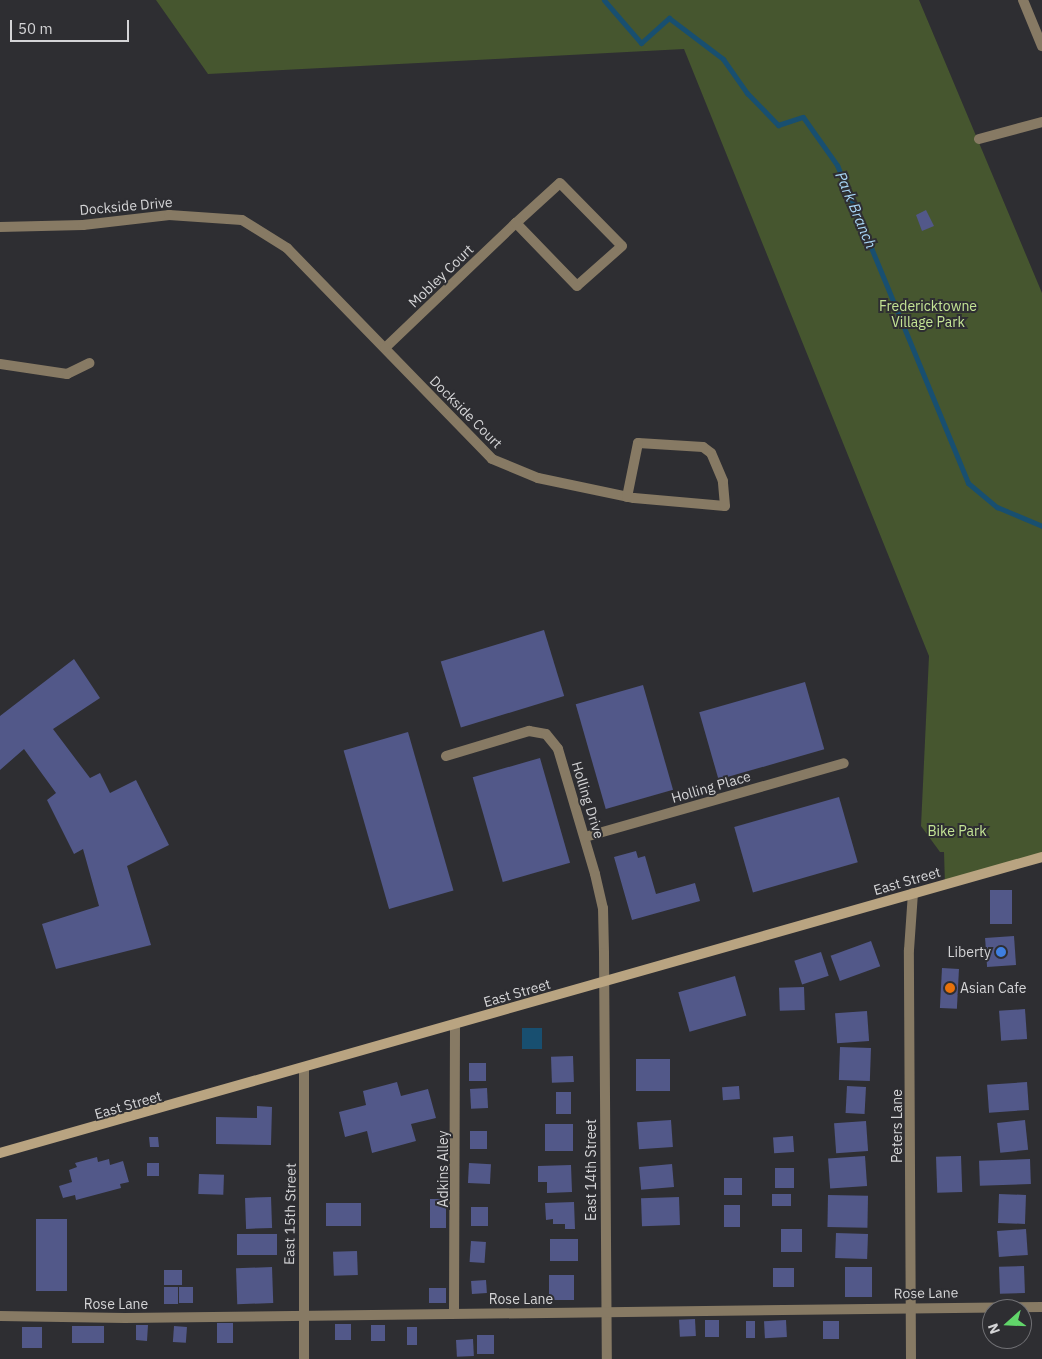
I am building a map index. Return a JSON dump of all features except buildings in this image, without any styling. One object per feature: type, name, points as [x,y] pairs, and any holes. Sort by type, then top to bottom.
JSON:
[{"type":"main road","name":"East Street","points":[[0,1153],[304,1069],[1042,857]]},
{"type":"street","points":[[1023,0],[1042,46]]},
{"type":"street","points":[[979,139],[1042,122]]},
{"type":"street","name":"Mobley Court","points":[[385,348],[516,223],[560,183],[622,246],[577,286],[516,223]]},
{"type":"street","name":"Dockside Drive","points":[[0,227],[83,225],[169,215],[242,220],[287,248],[385,348]]},
{"type":"street","name":"Dockside Court","points":[[385,348],[492,459],[538,478],[634,498],[724,506],[723,481],[711,453],[703,447],[638,443],[627,496]]},
{"type":"street","points":[[0,364],[67,374],[90,363]]},
{"type":"street","name":"Holling Drive","points":[[446,756],[529,731],[546,734],[558,748],[585,837],[603,908],[605,982]]},
{"type":"street","name":"Holling Place","points":[[585,837],[844,763]]},
{"type":"street","name":"Peters Lane","points":[[910,1359],[912,1307],[909,950],[914,893]]},
{"type":"street","name":"East 14th Street","points":[[605,982],[607,1359]]},
{"type":"street","name":"Adkins Alley","points":[[454,1313],[455,1025]]},
{"type":"street","name":"East 15th Street","points":[[304,1069],[304,1359]]},
{"type":"street","name":"Rose Lane","points":[[0,1316],[303,1316],[1042,1306]]},
{"type":"green space","name":"Fredericktowne Village Park","points":[[156,0],[919,0],[1042,293],[1042,855],[945,885],[944,852],[940,852],[921,826],[929,656],[684,49],[208,74]]},
{"type":"water","points":[[522,1028],[542,1028],[542,1049],[522,1049]]},
{"type":"waterway","name":"Park Branch","points":[[604,0],[641,43],[669,18],[723,59],[747,93],[778,125],[803,117],[837,165],[968,483],[997,507],[1042,526]]},
{"type":"place","name":"Liberty","points":[[1001,952]]},
{"type":"place","name":"Asian Cafe","points":[[950,988]]},
{"type":"park label","name":"Bike Park","points":[[957,831]]}]
